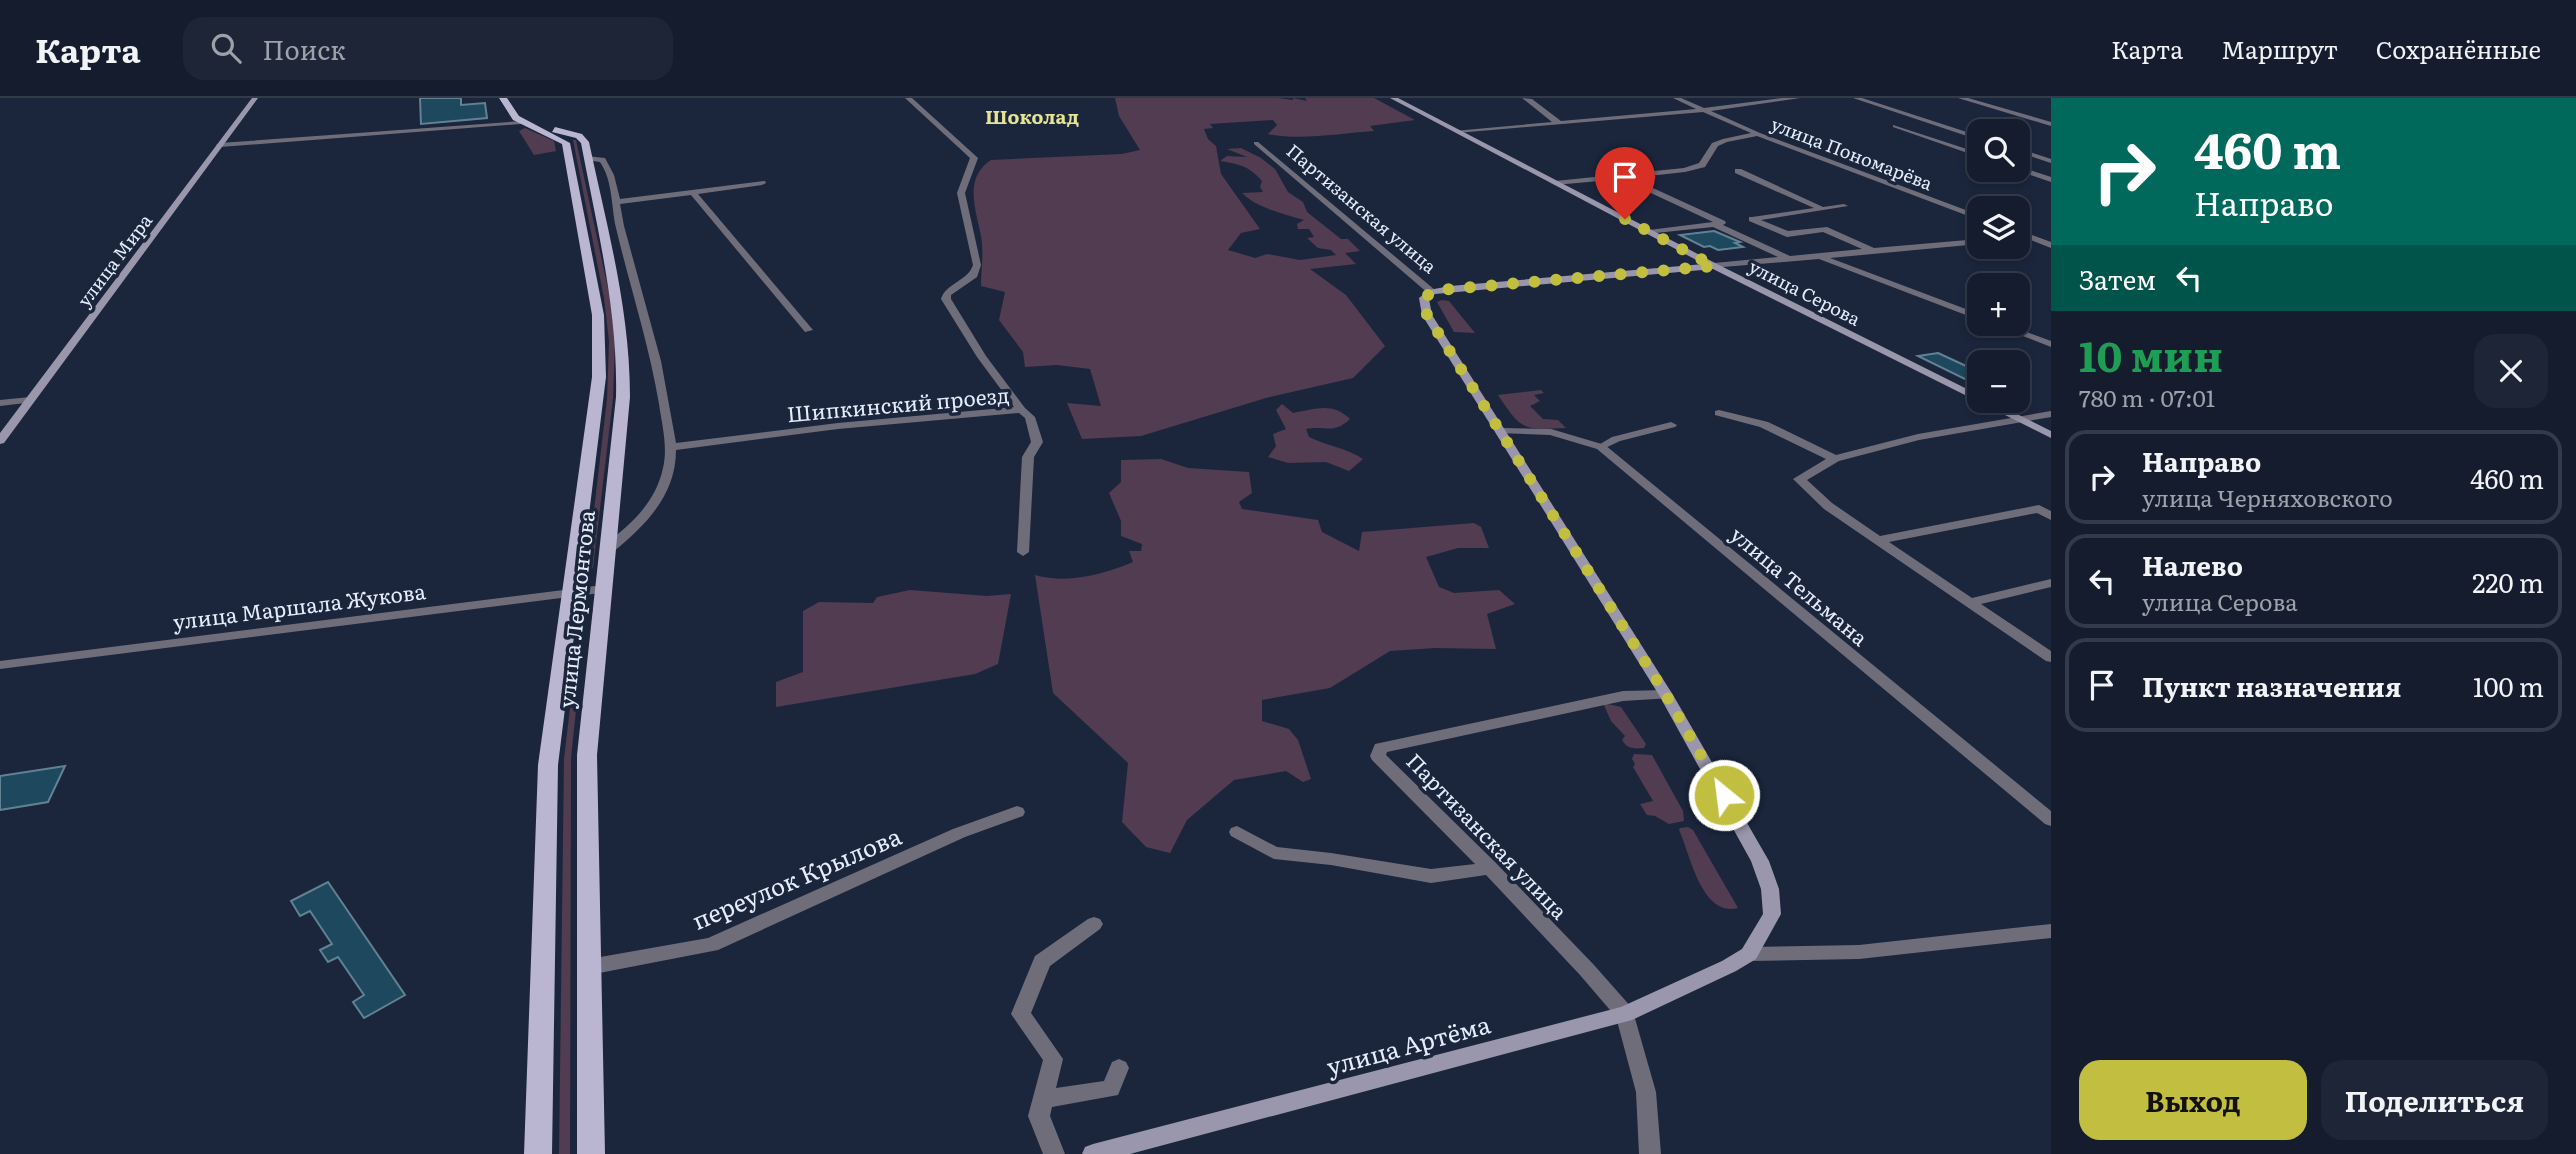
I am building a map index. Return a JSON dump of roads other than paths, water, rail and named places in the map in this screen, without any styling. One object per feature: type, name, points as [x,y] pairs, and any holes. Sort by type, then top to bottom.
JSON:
[{"type":"main road","name":"улица Мира","points":[[0,441],[254,98]]},
{"type":"main road","points":[[503,98],[521,122],[554,134],[566,143],[576,138],[585,142]]},
{"type":"main road","name":"улица Серова","points":[[1393,98],[1714,266],[1967,393]]},
{"type":"main road","points":[[521,122],[579,136],[585,142]]},
{"type":"main road","name":"улица Лермонтова","points":[[585,142],[618,297],[624,339],[623,397],[587,755],[591,1154]]},
{"type":"main road","name":"улица Лермонтова","points":[[538,1154],[547,776],[599,377],[600,349],[596,299],[566,143]]},
{"type":"main road","points":[[1432,292],[1714,266]]},
{"type":"main road","name":"Партизанская улица","points":[[1432,292],[1424,298],[1427,315],[1666,695],[1760,861],[1770,889],[1772,914],[1749,954],[1729,966]]},
{"type":"main road","name":"улица Серова","points":[[2008,413],[2051,435]]},
{"type":"main road","name":"улица Артёма","points":[[1093,1154],[1625,1014],[1729,966]]},
{"type":"street","points":[[908,98],[974,158],[961,193],[977,265],[974,275],[947,294],[946,299],[982,357],[1021,410]]},
{"type":"street","points":[[1525,98],[1533,102],[1539,112],[1560,123]]},
{"type":"street","name":"улица Пономарёва","points":[[1676,98],[1758,134],[1967,213]]},
{"type":"street","points":[[1457,131],[1709,111],[1797,98]]},
{"type":"street","points":[[1856,98],[1967,134]]},
{"type":"street","points":[[1961,98],[2051,124]]},
{"type":"street","points":[[220,145],[521,122]]},
{"type":"street","points":[[1895,126],[1967,151]]},
{"type":"street","points":[[1555,183],[1685,170],[1702,164],[1708,159],[1715,145],[1725,140],[1758,134]]},
{"type":"street","name":"Партизанская улица","points":[[1255,144],[1432,292]]},
{"type":"street","points":[[2030,154],[2051,161]]},
{"type":"street","points":[[589,158],[605,163],[656,353],[671,447],[669,468],[662,492],[652,511],[608,549]]},
{"type":"street","points":[[1738,171],[1820,208]]},
{"type":"street","points":[[2030,172],[2051,180]]},
{"type":"street","points":[[1623,177],[1722,223],[1649,232]]},
{"type":"street","points":[[616,202],[762,183]]},
{"type":"street","points":[[693,192],[808,330]]},
{"type":"street","points":[[1844,206],[1752,219],[1787,234],[1824,229],[1874,252]]},
{"type":"street","points":[[1714,224],[1791,260]]},
{"type":"street","points":[[2030,238],[2051,245]]},
{"type":"street","points":[[1714,266],[1967,242]]},
{"type":"street","points":[[1820,257],[1967,312]]},
{"type":"street","points":[[2029,336],[2051,344]]},
{"type":"street","points":[[0,403],[30,400]]},
{"type":"street","name":"Шипкинский проезд","points":[[671,447],[838,426],[1021,410],[1030,417],[1037,442],[1027,457],[1023,552]]},
{"type":"street","points":[[1719,413],[1734,414],[1835,459]]},
{"type":"street","points":[[2051,414],[1918,437],[1835,459],[1799,479],[1828,506],[1972,602],[2051,659]]},
{"type":"street","points":[[1601,447],[1616,439],[1671,425]]},
{"type":"street","name":"улица Тельмана","points":[[1502,431],[1552,432],[1601,447],[2051,820]]},
{"type":"street","points":[[1879,540],[2039,509],[2051,516]]},
{"type":"street","points":[[1972,602],[2051,583]]},
{"type":"street","name":"улица Маршала Жукова","points":[[0,664],[603,589]]},
{"type":"street","name":"Партизанская улица","points":[[1625,1014],[1490,868],[1378,756],[1381,748],[1623,696],[1666,695]]},
{"type":"street","name":"переулок Крылова","points":[[589,967],[711,945],[958,833],[1017,812]]},
{"type":"street","points":[[1237,832],[1274,853],[1331,859],[1431,876],[1490,868]]},
{"type":"street","points":[[1054,1154],[1039,1116],[1053,1059],[1021,1014],[1042,961],[1094,924]]},
{"type":"street","points":[[1749,954],[1859,952],[2051,931]]},
{"type":"street","points":[[1625,1014],[1646,1092],[1650,1154]]},
{"type":"street","points":[[1043,1100],[1111,1088],[1119,1068]]},
{"type":"district","name":"Шоколад","points":[[1032,116]]}]
